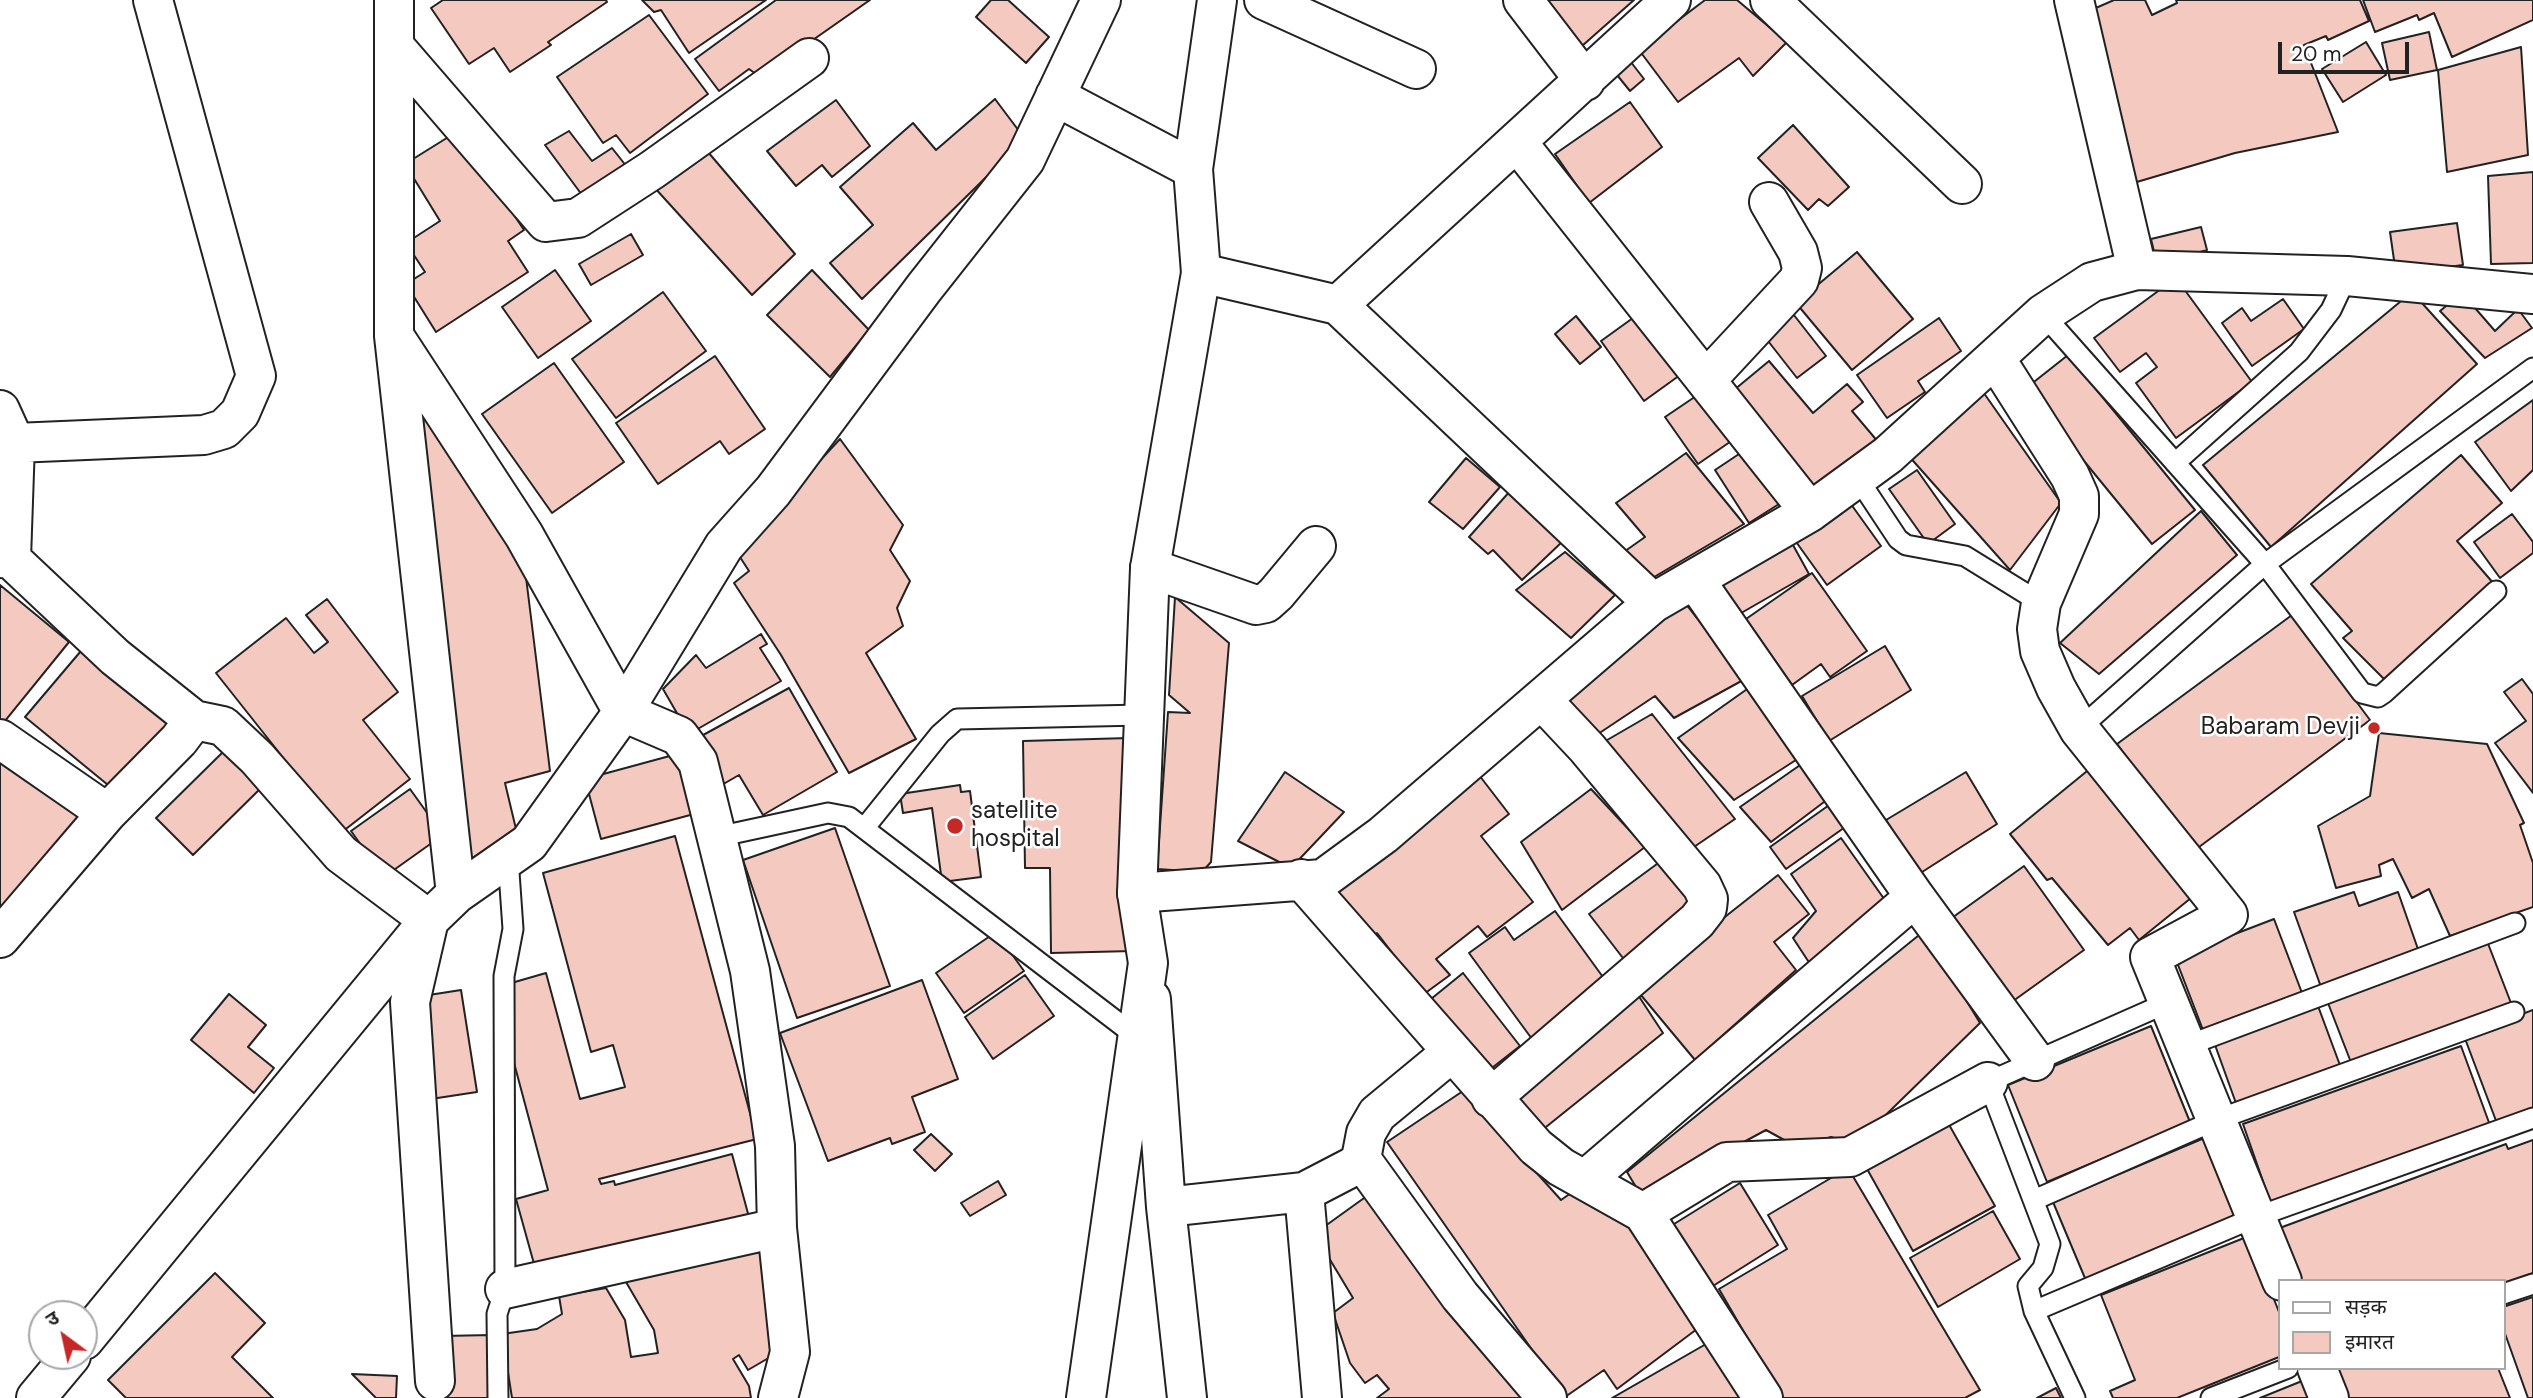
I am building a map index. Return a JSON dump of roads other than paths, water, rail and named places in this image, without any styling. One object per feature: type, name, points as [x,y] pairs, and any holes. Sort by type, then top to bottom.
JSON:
[{"type":"street","points":[[153,0],[256,376],[240,413],[223,429],[204,435],[8,426],[5,559],[115,657],[194,720],[209,720],[223,726],[257,758],[341,854],[443,907]]},
{"type":"street","points":[[394,0],[394,336],[443,907],[410,1002],[435,1381]]},
{"type":"street","points":[[98,1323],[443,907],[529,843],[623,712],[724,546],[773,491],[924,288],[1025,160],[1101,0]]},
{"type":"street","points":[[1187,1398],[1166,1206],[1148,963],[1137,893],[1142,715],[1150,568],[1201,273],[1193,169],[1217,0]]},
{"type":"street","points":[[1264,0],[1416,69]]},
{"type":"street","points":[[1523,0],[1585,81]]},
{"type":"street","points":[[1339,304],[1671,0]]},
{"type":"street","points":[[1770,0],[1962,184]]},
{"type":"street","points":[[2074,0],[2137,270]]},
{"type":"street","points":[[394,46],[546,222],[578,218],[652,170],[809,58]]},
{"type":"street","points":[[1055,96],[1193,169]]},
{"type":"street","points":[[1517,142],[1810,512]]},
{"type":"street","points":[[1706,380],[1799,280],[1802,268],[1798,252],[1769,202]]},
{"type":"street","points":[[1137,893],[1323,879],[1383,835],[1653,603],[1810,512],[1888,455],[2043,314],[2092,282],[2137,270],[2347,276],[2533,294]]},
{"type":"street","points":[[1201,273],[1339,304],[1653,603]]},
{"type":"street","points":[[394,336],[524,535],[623,712],[679,736],[698,762],[750,971],[775,1146],[777,1228],[790,1352],[778,1398]]},
{"type":"street","points":[[1995,358],[2070,477],[2079,496],[2075,525],[2041,603],[2037,629],[2040,651],[2079,730],[2228,915],[2150,957],[2281,1279]]},
{"type":"street","points":[[1150,568],[1256,606],[1266,603],[1276,594],[1315,546]]},
{"type":"street","points":[[1695,580],[1915,897],[2035,1061]]},
{"type":"street","points":[[1491,1098],[1697,921],[1707,908],[1708,899],[1702,886],[1587,748],[1541,699]]},
{"type":"street","points":[[0,938],[107,813],[194,720]]},
{"type":"street","points":[[0,739],[107,813]]},
{"type":"street","points":[[1301,879],[1536,1147],[1561,1167],[1643,1213],[1763,1398]]},
{"type":"street","points":[[1585,1180],[1915,897]]},
{"type":"street","points":[[1086,1398],[1148,963]]},
{"type":"street","points":[[1166,1206],[1304,1192],[1345,1173],[1361,1159],[1366,1133],[1377,1114],[1452,1052]]},
{"type":"street","points":[[1643,1213],[1727,1162],[1850,1157],[1988,1082]]},
{"type":"street","points":[[1361,1159],[1460,1296],[1547,1398]]},
{"type":"street","points":[[1304,1192],[1322,1398]]},
{"type":"street","points":[[505,1289],[777,1228]]},
{"type":"street","points":[[36,1398],[59,1370]]},
{"type":"street","points":[[2318,1370],[2329,1398]]},
{"type":"lane","points":[[2175,463],[2299,352],[2331,310],[2347,276]]},
{"type":"lane","points":[[2043,314],[2265,564],[2352,680],[2370,697],[2378,697],[2395,684],[2496,591]]},
{"type":"lane","points":[[2079,730],[2265,564],[2533,368]]},
{"type":"lane","points":[[1857,477],[1898,539],[1906,545],[1965,556],[2041,603]]},
{"type":"lane","points":[[866,826],[940,734],[957,719],[1142,715]]},
{"type":"lane","points":[[717,837],[828,813],[849,817],[866,826],[1138,1037]]},
{"type":"lane","points":[[498,1398],[497,1314],[505,1289],[504,976],[513,929],[508,858]]},
{"type":"lane","points":[[2186,1046],[2515,923]]},
{"type":"lane","points":[[2075,1398],[2034,1311],[2028,1286],[2043,1268],[2050,1244],[1988,1082],[2169,1002]]},
{"type":"lane","points":[[2034,1199],[2216,1120],[2514,1012]]},
{"type":"lane","points":[[2034,1311],[2256,1217],[2533,1118]]},
{"type":"lane","points":[[2505,1293],[2533,1284]]},
{"type":"lane","points":[[2211,1398],[2283,1370]]},
{"type":"place","name":"Babaram Devji","points":[[2374,728]]},
{"type":"place","name":"satellite hospital","points":[[955,826]]}]
